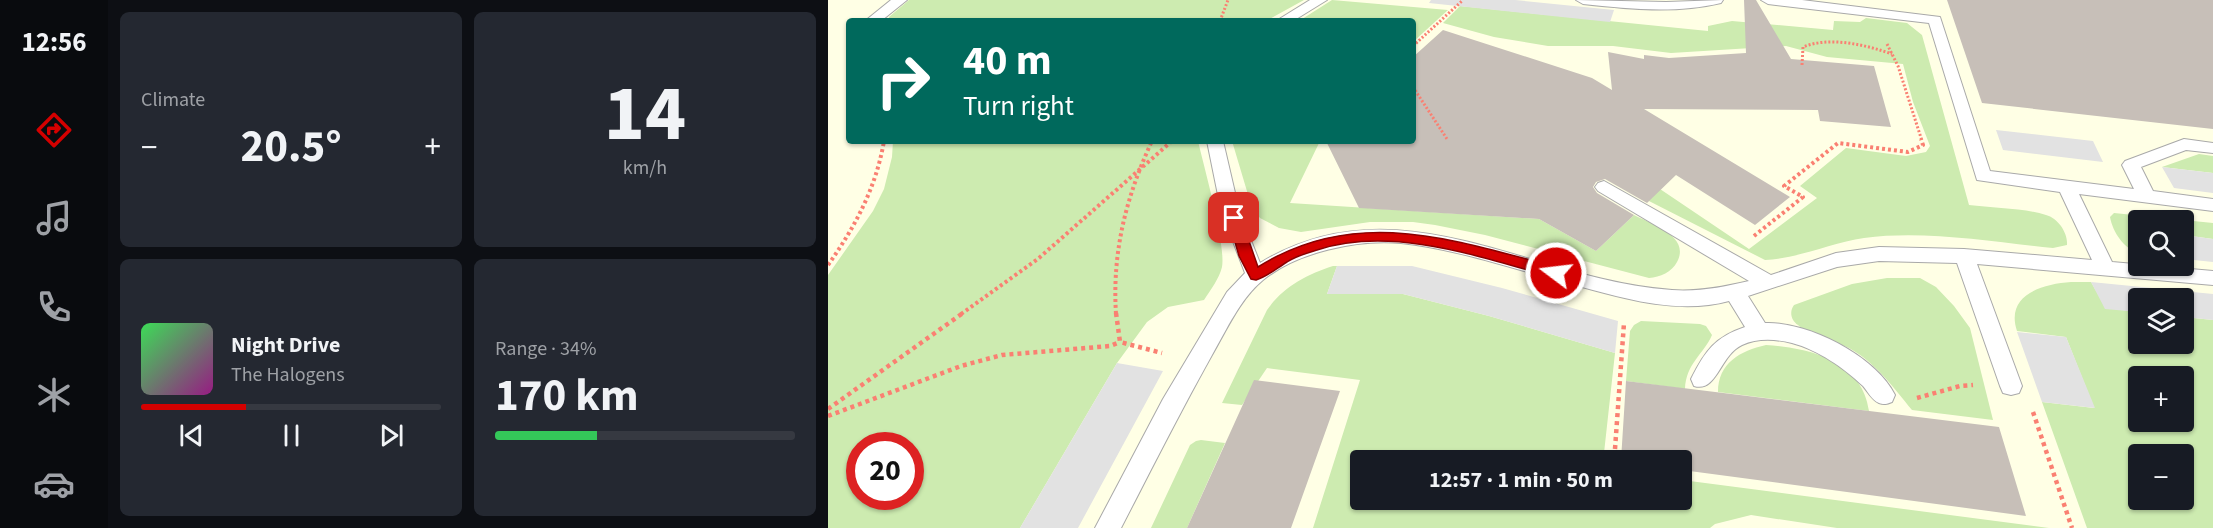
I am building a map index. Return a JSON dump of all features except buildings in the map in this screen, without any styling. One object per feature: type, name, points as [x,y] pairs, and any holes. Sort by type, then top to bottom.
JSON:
[{"type":"lane","points":[[876,18],[900,0]]},
{"type":"lane","points":[[1288,18],[1320,0]]},
{"type":"lane","points":[[1583,0],[1653,7],[1687,7],[1716,0]]},
{"type":"lane","points":[[1768,0],[1935,20],[1983,176],[2213,205]]},
{"type":"lane","points":[[1215,144],[1217,161],[1243,246],[1256,275]]},
{"type":"lane","points":[[2147,197],[2131,165],[2184,144],[2213,148]]},
{"type":"lane","points":[[1604,187],[1769,284]]},
{"type":"lane","points":[[2067,187],[2105,267]]},
{"type":"lane","points":[[1108,528],[1171,406],[1234,298],[1256,275],[1285,256],[1318,244],[1398,236],[1442,242],[1625,291],[1673,298],[1720,296],[1769,284],[1836,260],[1879,254],[1964,256],[2213,278]]},
{"type":"lane","points":[[1964,256],[2012,386]]},
{"type":"lane","points":[[1734,292],[1760,333]]},
{"type":"lane","points":[[1702,379],[1716,355],[1733,339],[1773,332],[1796,336],[1826,347],[1861,369],[1884,395]]},
{"type":"path","points":[[1221,18],[1228,0]]},
{"type":"path","points":[[1416,43],[1463,0]]},
{"type":"path","points":[[1749,240],[1803,197],[1784,186],[1838,143],[1908,152],[1923,145],[1893,55],[1872,12]]},
{"type":"path","points":[[1802,65],[1803,47],[1813,43],[1864,46],[1893,55]]},
{"type":"path","points":[[1416,92],[1447,139]]},
{"type":"path","points":[[828,265],[851,234],[870,194],[882,161],[884,144]]},
{"type":"path","points":[[1120,342],[1113,290],[1120,221],[1137,169],[1150,144]]},
{"type":"path","points":[[828,409],[1039,258],[1137,169],[1168,144]]},
{"type":"path","points":[[1615,449],[1625,313]]},
{"type":"path","points":[[828,416],[961,366],[1002,355],[1110,346],[1120,342],[1198,362]]},
{"type":"path","points":[[1913,399],[1960,386],[1984,384]]},
{"type":"path","points":[[2012,386],[2028,398],[2072,528]]},
{"type":"shaded area","points":[[828,0],[2213,0],[2213,528],[828,528]]},
{"type":"shaded area","points":[[1431,0],[1515,0],[1614,10],[1610,22],[1429,3]]},
{"type":"shaded area","points":[[1996,130],[2093,141],[2103,162],[2003,150]]},
{"type":"shaded area","points":[[2162,167],[2213,173],[2213,193],[2174,188]]},
{"type":"shaded area","points":[[2194,236],[2213,239],[2213,262],[2194,260]]},
{"type":"shaded area","points":[[1337,266],[1412,266],[1502,288],[1618,321],[1615,353],[1489,316],[1403,294],[1327,294]]},
{"type":"shaded area","points":[[2091,282],[2152,288],[2128,288],[2128,311],[2105,309]]},
{"type":"shaded area","points":[[2194,292],[2213,294],[2213,320],[2194,318]]},
{"type":"shaded area","points":[[2017,332],[2066,337],[2095,408],[2042,402]]},
{"type":"shaded area","points":[[1117,363],[1163,371],[1078,528],[1020,528]]},
{"type":"green space","points":[[909,0],[1304,0],[1271,18],[889,17]]},
{"type":"green space","points":[[1332,0],[1448,10],[1416,39],[1416,18],[1304,18]]},
{"type":"green space","points":[[1460,6],[1708,31],[1708,26],[1732,21],[1833,30],[1834,21],[1860,22],[1866,18],[1907,23],[1922,35],[1969,205],[2028,211],[2050,217],[2064,231],[2067,245],[2053,248],[1935,236],[1887,236],[1852,240],[1789,257],[1765,260],[1645,199],[1660,189],[1749,249],[1817,198],[1800,186],[1846,148],[1906,156],[1926,152],[1930,146],[1913,102],[1903,64],[1827,57],[1786,46],[1671,53],[1613,46],[1548,46],[1494,37],[1443,23]]},
{"type":"green space","points":[[893,144],[1199,144],[1221,242],[1222,267],[1204,300],[1168,307],[1147,322],[1117,363],[1020,528],[828,528],[828,275],[873,211],[884,189]]},
{"type":"green space","points":[[1233,144],[1319,144],[1290,203],[1539,219],[1596,251],[1634,215],[1667,232],[1679,245],[1680,253],[1672,269],[1649,278],[1485,235],[1413,222],[1370,222],[1301,232],[1279,228],[1260,218],[1252,208]]},
{"type":"green space","points":[[2199,154],[2213,156],[2213,173],[2162,167]]},
{"type":"green space","points":[[2114,213],[2128,214],[2128,247],[2117,234],[2110,217]]},
{"type":"green space","points":[[2194,221],[2213,223],[2213,239],[2194,236]]},
{"type":"green space","points":[[1337,266],[1327,294],[1403,294],[1489,316],[1615,353],[1604,450],[1350,450],[1350,510],[1692,510],[1692,481],[2049,528],[1837,528],[1751,515],[1715,524],[1710,528],[1313,528],[1360,380],[1267,368],[1242,405],[1222,403],[1267,310],[1288,288],[1314,273]]},
{"type":"green space","points":[[1887,278],[1920,278],[1936,287],[1954,306],[1970,328],[1993,420],[1912,410],[1884,376],[1859,354],[1802,329],[1792,318],[1794,305],[1852,284]]},
{"type":"green space","points":[[2091,282],[2106,308],[2128,311],[2128,354],[2194,354],[2194,318],[2213,320],[2213,528],[2087,528],[2042,402],[2094,408],[2066,337],[2017,331],[2015,319],[2016,308],[2021,300],[2049,285]]},
{"type":"green space","points":[[1641,321],[1700,324],[1706,326],[1712,335],[1692,365],[1685,389],[1626,381],[1630,331]]},
{"type":"green space","points":[[1766,345],[1799,349],[1831,360],[1845,368],[1856,380],[1864,394],[1869,411],[1718,392],[1722,373],[1732,360]]},
{"type":"green space","points":[[1201,440],[1225,443],[1187,528],[1151,528],[1190,445]]},
{"type":"route","points":[[1234,218],[1246,256],[1256,275],[1285,256],[1318,244],[1398,236],[1442,242],[1556,273]]}]
